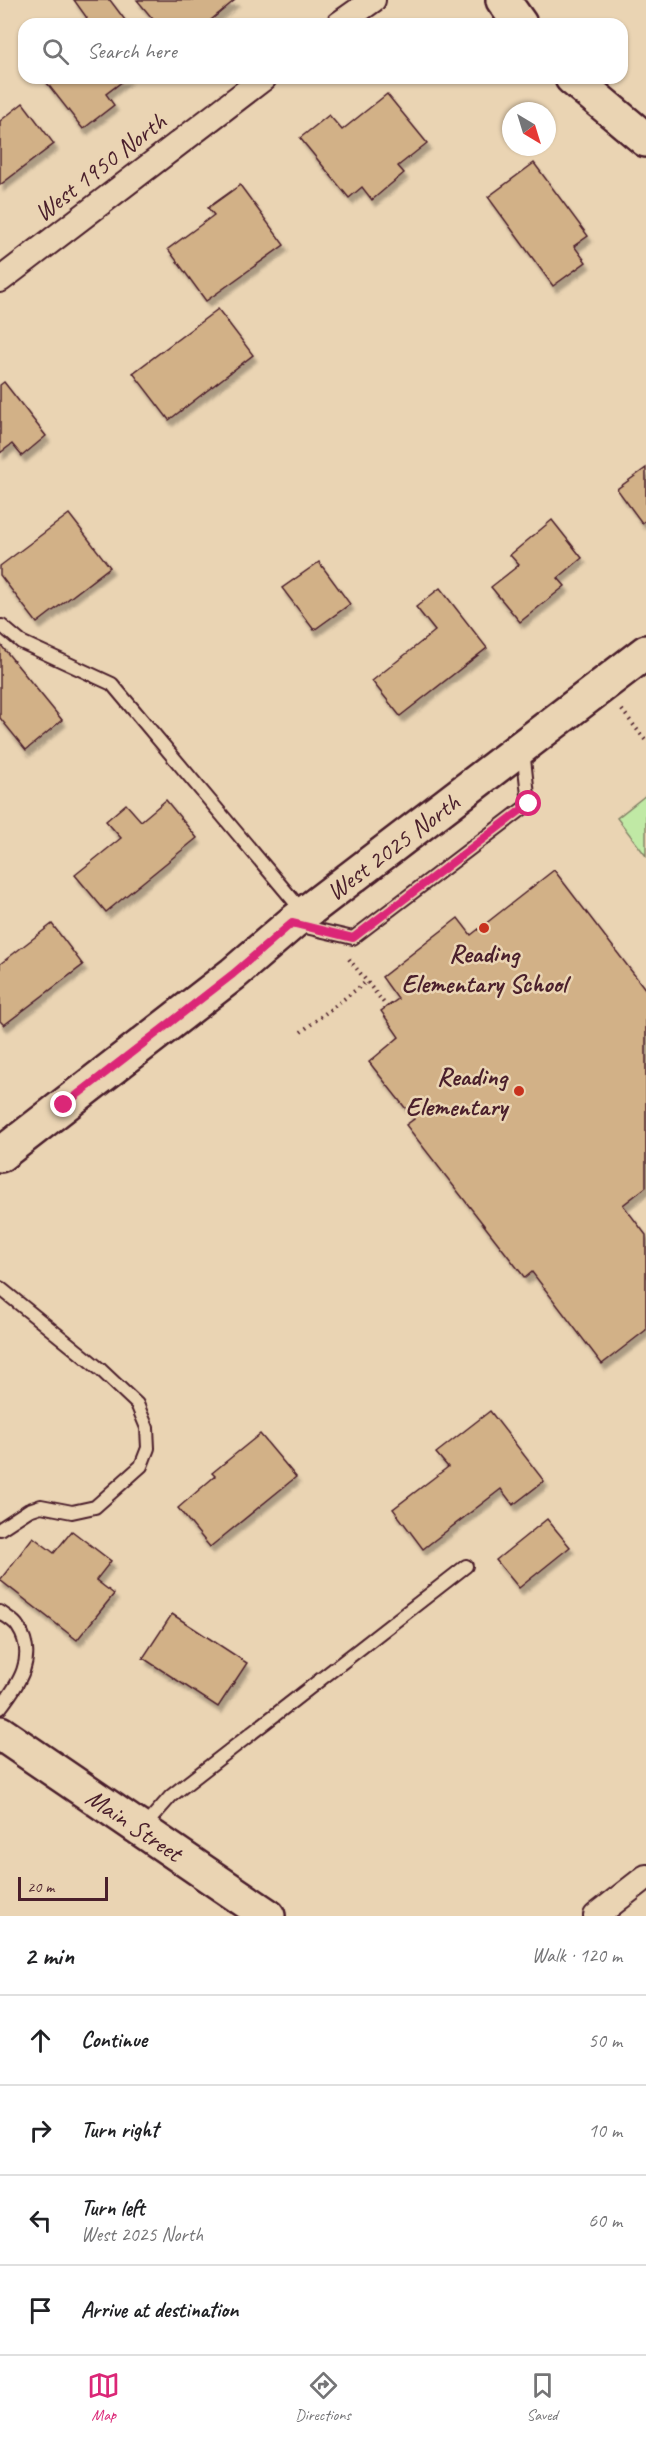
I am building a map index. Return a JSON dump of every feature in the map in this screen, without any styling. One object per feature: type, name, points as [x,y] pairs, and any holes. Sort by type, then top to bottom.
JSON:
[{"type":"street","points":[[348,18],[373,0]]},
{"type":"street","points":[[503,0],[516,18]]},
{"type":"street","name":"West 1950 North","points":[[0,280],[256,84]]},
{"type":"street","points":[[579,84],[646,140]]},
{"type":"street","name":"West 2025 North","points":[[0,1155],[233,974],[298,919],[646,652]]},
{"type":"street","name":"Main Street","points":[[0,1733],[268,1916]]},
{"type":"street","points":[[596,1916],[646,1877]]},
{"type":"lane","points":[[2,626],[21,642],[112,684],[298,919],[353,938],[529,804],[522,748]]},
{"type":"lane","points":[[0,1288],[101,1370],[137,1404],[147,1428],[148,1448],[141,1466],[95,1508],[72,1512],[41,1506],[29,1510],[0,1528]]},
{"type":"lane","points":[[141,1830],[171,1796],[466,1566]]},
{"type":"lane","points":[[0,1612],[18,1627],[28,1653],[19,1684],[0,1708]]},
{"type":"path","points":[[620,707],[646,741]]},
{"type":"path","points":[[349,959],[387,1007]]},
{"type":"path","points":[[301,1032],[366,982]]},
{"type":"green space","points":[[646,795],[646,856],[617,818]]},
{"type":"building","points":[[74,0],[110,0],[124,18],[87,18]]},
{"type":"building","points":[[137,0],[235,0],[213,18],[152,18]]},
{"type":"building","points":[[48,84],[119,84],[106,94],[114,105],[83,129]]},
{"type":"building","points":[[387,94],[427,143],[398,166],[404,173],[372,200],[362,187],[349,198],[300,138],[329,115],[342,130]]},
{"type":"building","points":[[23,103],[54,144],[0,185],[0,121]]},
{"type":"building","points":[[534,163],[588,236],[574,246],[586,262],[553,286],[488,197]]},
{"type":"building","points":[[240,185],[284,245],[206,301],[168,249],[214,215],[208,208]]},
{"type":"building","points":[[218,309],[253,355],[169,420],[133,373]]},
{"type":"building","points":[[4,382],[46,436],[22,456],[12,444],[0,453],[0,385]]},
{"type":"building","points":[[646,468],[646,520],[642,523],[617,489]]},
{"type":"building","points":[[69,514],[110,567],[37,623],[0,575],[0,566]]},
{"type":"building","points":[[552,520],[582,558],[558,578],[565,586],[520,622],[491,587],[519,565],[510,555]]},
{"type":"building","points":[[319,562],[350,604],[314,630],[282,588]]},
{"type":"building","points":[[440,588],[487,648],[400,716],[372,681],[435,631],[416,607]]},
{"type":"building","points":[[0,644],[62,720],[26,750],[0,718]]},
{"type":"building","points":[[166,800],[197,838],[106,912],[75,875],[121,838],[106,821],[126,804],[141,821]]},
{"type":"building","name":"Reading Elementary","points":[[554,870],[646,990],[646,1187],[623,1205],[646,1235],[646,1330],[602,1364],[532,1272],[525,1278],[406,1125],[414,1119],[369,1062],[399,1037],[381,1011],[398,999],[382,977],[458,918],[471,935]]},
{"type":"building","points":[[52,924],[83,965],[4,1025],[0,1021],[0,964]]},
{"type":"building","points":[[490,1411],[544,1481],[513,1505],[501,1489],[423,1549],[393,1509],[448,1467],[436,1453]]},
{"type":"building","points":[[260,1434],[296,1477],[210,1547],[178,1508],[215,1476],[212,1473]]},
{"type":"building","points":[[547,1519],[570,1547],[519,1588],[496,1560]]},
{"type":"building","points":[[72,1531],[111,1561],[96,1580],[114,1594],[77,1640],[0,1580],[33,1537],[54,1553]]},
{"type":"building","points":[[172,1614],[247,1663],[218,1707],[143,1658]]},
{"type":"place","name":"Reading Elementary School","points":[[484,928]]},
{"type":"place","name":"Reading Elementary","points":[[519,1091]]},
{"type":"route","points":[[64,1105],[233,974],[292,923],[353,938],[529,804]]}]
